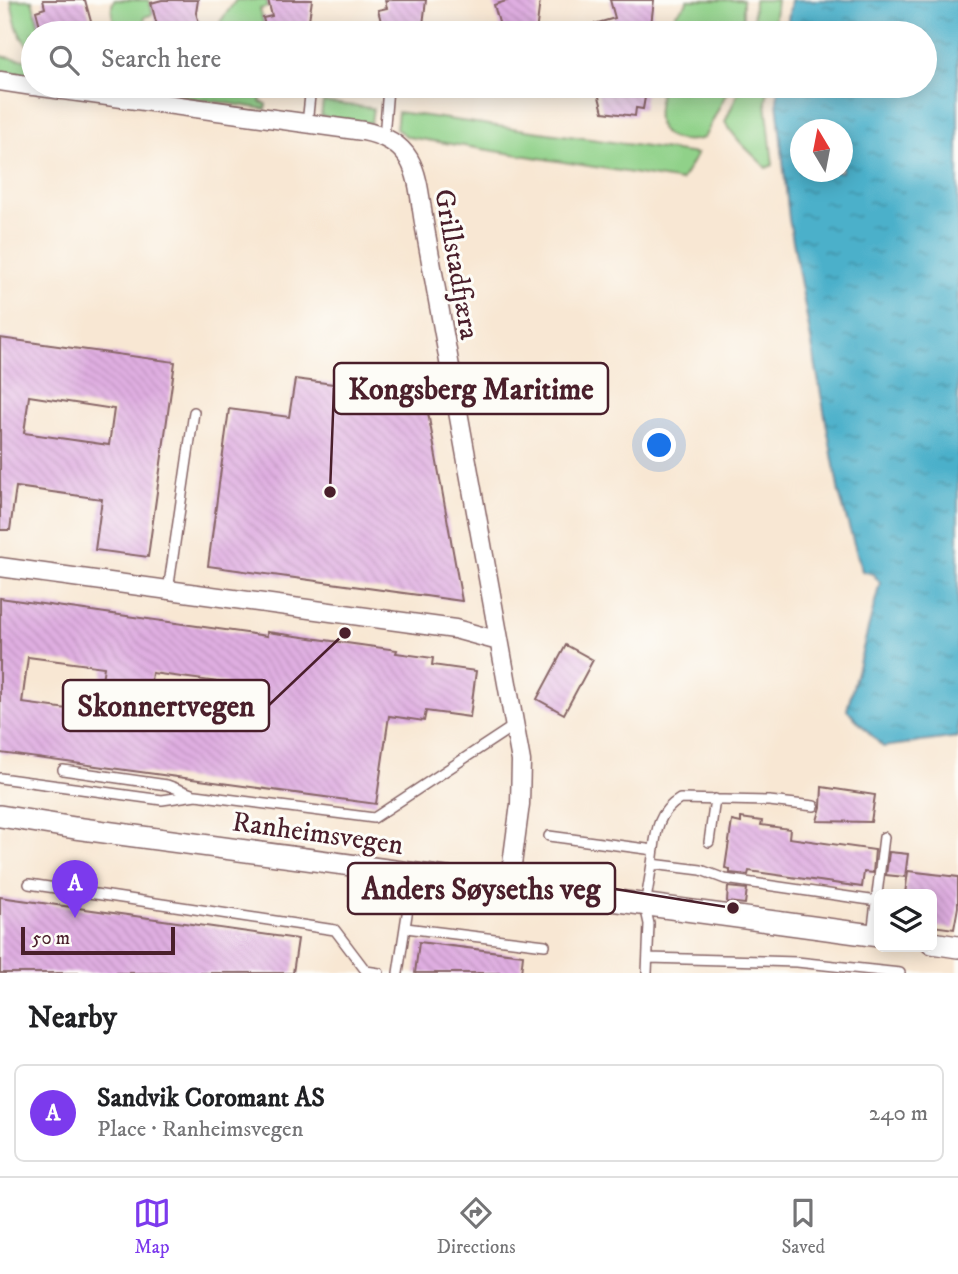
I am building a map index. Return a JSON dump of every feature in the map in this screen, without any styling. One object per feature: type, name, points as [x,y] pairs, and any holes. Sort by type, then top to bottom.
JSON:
[{"type":"street","points":[[0,81],[21,84]]},
{"type":"street","points":[[179,98],[384,137]]},
{"type":"street","name":"Grillstadfjæra","points":[[384,137],[405,150],[414,173],[521,761],[520,804],[509,887]]},
{"type":"street","points":[[0,567],[466,631],[499,640]]},
{"type":"street","name":"Ranheimsvegen","points":[[0,816],[874,935]]},
{"type":"street","points":[[937,944],[958,947]]},
{"type":"lane","points":[[307,124],[310,98]]},
{"type":"lane","points":[[384,137],[387,98]]},
{"type":"lane","points":[[168,591],[194,412]]},
{"type":"lane","points":[[63,770],[167,785],[196,796],[374,818],[514,725]]},
{"type":"lane","points":[[0,778],[162,800],[196,796]]},
{"type":"lane","points":[[647,973],[649,924],[645,905],[660,816],[669,805],[680,799],[715,799],[814,806]]},
{"type":"lane","points":[[709,842],[715,799]]},
{"type":"lane","points":[[549,836],[654,850]]},
{"type":"lane","points":[[878,889],[884,837]]},
{"type":"lane","points":[[652,864],[874,901]]},
{"type":"lane","points":[[398,973],[414,874]]},
{"type":"lane","points":[[29,884],[335,930],[366,971],[379,973]]},
{"type":"lane","points":[[406,928],[545,945]]},
{"type":"lane","points":[[648,958],[797,961],[900,973]]},
{"type":"green space","points":[[11,0],[32,0],[38,21],[21,21],[21,36]]},
{"type":"green space","points":[[114,0],[149,0],[153,14],[145,17],[144,21],[114,21]]},
{"type":"green space","points":[[236,0],[267,0],[268,7],[260,9],[263,21],[221,21]]},
{"type":"green space","points":[[687,0],[743,0],[743,21],[678,21],[675,14]]},
{"type":"green space","points":[[754,0],[777,0],[774,21],[753,21]]},
{"type":"green space","points":[[0,56],[21,59],[21,74],[0,71]]},
{"type":"green space","points":[[192,98],[261,98],[260,102],[266,104],[266,109]]},
{"type":"green space","points":[[659,98],[724,98],[704,138],[683,140],[669,137],[660,127],[657,112]]},
{"type":"green space","points":[[736,98],[766,98],[773,165],[766,168],[739,141],[725,122]]},
{"type":"green space","points":[[323,102],[373,108],[371,123],[321,116]]},
{"type":"green space","points":[[398,112],[697,154],[681,181],[408,137],[396,129]]},
{"type":"water","points":[[791,0],[958,0],[958,737],[883,747],[847,710],[880,583],[873,574],[862,571],[839,493],[789,219],[777,98],[937,98],[937,21],[788,21]]},
{"type":"building","points":[[43,0],[85,0],[91,21],[39,21],[36,11],[45,8]]},
{"type":"building","points":[[162,0],[198,0],[196,13],[198,21],[156,21],[151,3]]},
{"type":"building","points":[[268,0],[312,0],[309,21],[264,21],[263,18],[272,16]]},
{"type":"building","points":[[385,0],[426,0],[423,21],[381,21],[378,10],[387,8]]},
{"type":"building","points":[[509,0],[540,0],[537,21],[499,21],[494,5]]},
{"type":"building","points":[[610,0],[654,0],[651,21],[605,21],[615,18]]},
{"type":"building","points":[[599,98],[645,98],[643,109],[636,108],[635,116],[603,112]]},
{"type":"building","points":[[0,338],[175,362],[148,557],[95,550],[102,499],[16,487],[10,530],[0,530]],"holes":[[[29,396],[114,409],[109,445],[24,433]]]},
{"type":"building","points":[[295,379],[425,396],[462,601],[208,566],[229,409],[289,417]]},
{"type":"building","points":[[0,598],[267,636],[267,632],[397,650],[396,653],[433,658],[432,665],[476,671],[470,717],[426,711],[424,721],[389,716],[376,804],[0,753]],"holes":[[[28,657],[104,667],[97,713],[22,703]],[[152,673],[226,683],[220,730],[146,720]]]},
{"type":"building","points":[[566,645],[593,660],[564,714],[537,699]]},
{"type":"building","points":[[822,787],[875,795],[871,822],[817,821]]},
{"type":"building","points":[[741,818],[762,821],[761,825],[790,829],[789,838],[875,850],[873,873],[864,872],[862,887],[749,871],[748,875],[730,873],[730,869],[725,868],[732,821],[741,823]]},
{"type":"building","points":[[889,852],[908,854],[905,877],[886,875]]},
{"type":"building","points":[[908,871],[958,877],[958,907],[954,929],[937,927],[937,889],[906,889]]},
{"type":"building","points":[[728,887],[747,889],[745,904],[727,902]]},
{"type":"building","points":[[0,897],[298,939],[293,973],[0,973]]},
{"type":"building","points":[[419,942],[523,955],[521,973],[415,973]]},
{"type":"place","name":"Kongsberg Maritime","points":[[330,492]]},
{"type":"place","name":"Skonnertvegen","points":[[345,633]]},
{"type":"place","name":"Anders Søyseths veg","points":[[733,908]]},
{"type":"place","name":"Sandvik Coromant AS","points":[[75,918]]}]
